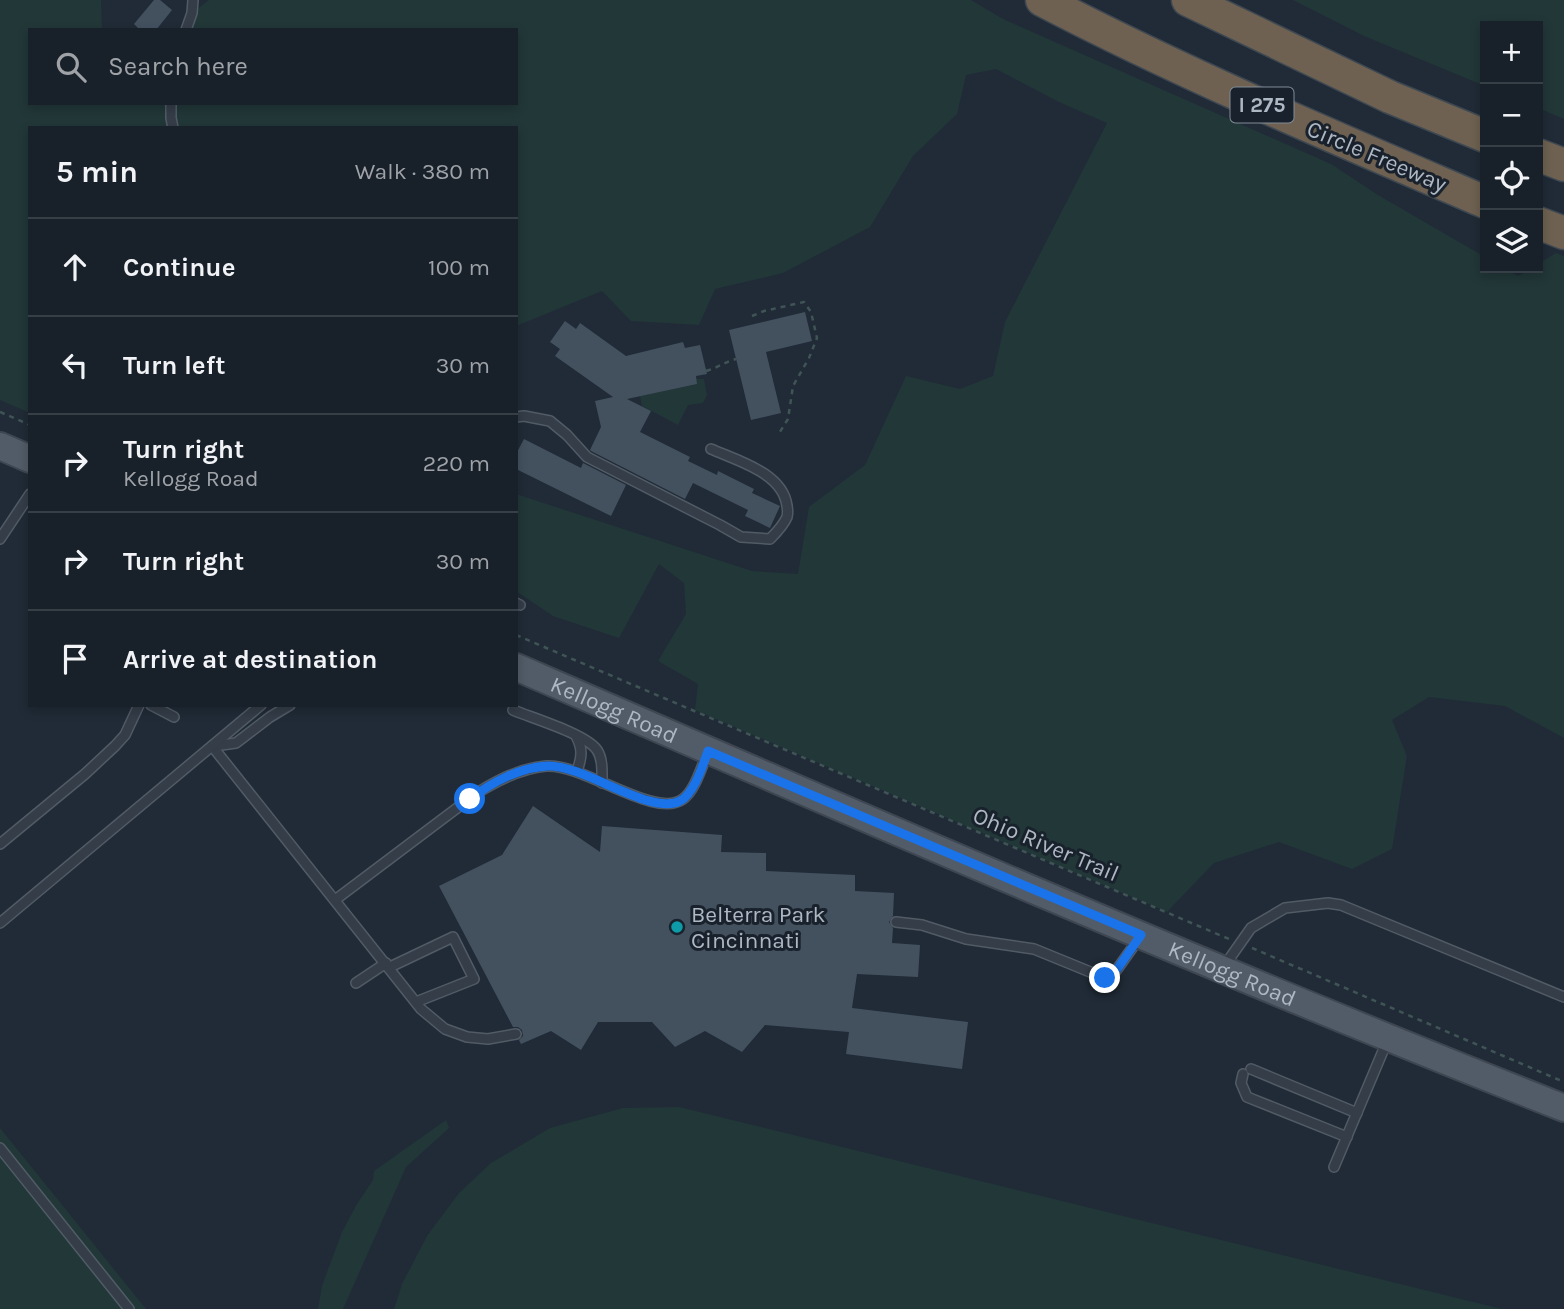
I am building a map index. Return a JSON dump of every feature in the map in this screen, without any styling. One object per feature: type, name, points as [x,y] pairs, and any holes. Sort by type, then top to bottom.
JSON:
[{"type":"highway","name":"Circle Freeway","points":[[1042,0],[1287,117],[1480,200]]},
{"type":"highway","name":"I 275","points":[[1188,0],[1390,97],[1480,134]]},
{"type":"highway","points":[[1543,157],[1564,165]]},
{"type":"highway","points":[[1543,225],[1564,233]]},
{"type":"main road","points":[[0,446],[28,458]]},
{"type":"main road","name":"Kellogg Road","points":[[518,668],[1141,935],[1564,1108]]},
{"type":"lane","points":[[187,28],[193,0]]},
{"type":"lane","points":[[172,105],[173,126]]},
{"type":"lane","points":[[518,417],[550,421],[587,457],[741,537],[770,539],[788,515],[787,502],[780,487],[762,473],[711,449]]},
{"type":"lane","points":[[0,538],[28,497]]},
{"type":"lane","points":[[0,844],[115,746],[125,735],[138,707]]},
{"type":"lane","points":[[155,707],[174,717]]},
{"type":"lane","points":[[0,923],[259,707]]},
{"type":"lane","points":[[212,746],[236,743],[287,707]]},
{"type":"lane","points":[[513,710],[589,742],[598,752],[603,767],[602,783]]},
{"type":"lane","points":[[576,736],[582,747],[582,759],[577,771]]},
{"type":"lane","points":[[212,746],[421,1009],[445,1029],[467,1037],[488,1039],[516,1034]]},
{"type":"lane","points":[[335,900],[498,780],[548,766],[577,771],[641,799],[672,804],[682,800],[690,792],[708,751]]},
{"type":"lane","points":[[1223,969],[1251,928],[1286,908],[1328,903],[1341,905],[1564,997]]},
{"type":"lane","points":[[896,922],[922,925],[966,939],[1034,950],[1105,978],[1113,975],[1141,935]]},
{"type":"lane","points":[[356,983],[388,965],[453,937],[474,979],[416,1002]]},
{"type":"lane","points":[[1334,1167],[1388,1037]]},
{"type":"lane","points":[[1347,1137],[1247,1097],[1241,1083],[1247,1071],[1357,1113]]},
{"type":"lane","points":[[0,1148],[129,1309]]},
{"type":"path","points":[[752,316],[804,302],[811,312],[817,338],[793,386],[788,419],[778,435]]},
{"type":"path","points":[[706,371],[736,359]]},
{"type":"path","points":[[0,412],[28,424]]},
{"type":"path","name":"Ohio River Trail","points":[[518,636],[1564,1082]]},
{"type":"green space","points":[[0,0],[101,0],[102,28],[28,28],[28,105],[518,105],[518,28],[187,28],[192,13],[209,0],[971,0],[1003,19],[1331,164],[1378,195],[1480,254],[1480,273],[1513,273],[1518,276],[1523,273],[1543,273],[1543,261],[1556,253],[1564,256],[1564,738],[1505,706],[1429,697],[1392,720],[1407,756],[1392,849],[1352,869],[1279,842],[1214,863],[1167,912],[695,710],[698,684],[658,661],[686,614],[684,583],[659,564],[619,638],[553,616],[518,592],[518,495],[752,571],[798,574],[809,507],[865,465],[906,376],[960,389],[993,376],[1005,322],[1107,123],[1059,102],[996,69],[966,75],[957,114],[913,156],[870,227],[783,273],[715,289],[699,325],[631,321],[602,291],[518,325],[518,126],[28,126],[28,412],[0,400]]},
{"type":"green space","points":[[1293,0],[1564,0],[1564,119],[1543,110],[1543,21],[1480,21],[1480,84],[1364,36]]},
{"type":"green space","points":[[696,379],[704,379],[707,395],[703,403],[688,405],[678,425],[642,406],[640,396],[697,384]]},
{"type":"green space","points":[[679,1107],[1502,1309],[394,1309],[402,1284],[427,1236],[459,1193],[491,1163],[550,1128],[623,1108]]},
{"type":"green space","points":[[446,1120],[449,1128],[406,1167],[343,1309],[318,1309],[322,1286],[342,1232],[373,1180],[374,1171]]},
{"type":"green space","points":[[0,1128],[146,1309],[0,1309]]},
{"type":"building","points":[[154,0],[160,0],[172,10],[158,28],[138,28],[134,24]]},
{"type":"building","points":[[805,312],[812,341],[766,352],[781,413],[751,420],[729,330]]},
{"type":"building","points":[[565,321],[576,329],[580,323],[626,356],[683,342],[685,348],[700,345],[707,374],[696,376],[697,384],[627,399],[651,411],[640,432],[690,457],[688,461],[717,475],[718,471],[754,489],[752,493],[780,506],[770,528],[745,516],[748,510],[693,483],[685,499],[590,450],[601,427],[595,401],[613,397],[555,356],[560,349],[550,342]]},
{"type":"building","points":[[524,439],[581,468],[583,463],[626,485],[611,516],[518,470],[518,450]]},
{"type":"building","name":"Belterra Park Cincinnati","points":[[533,806],[600,852],[602,826],[722,835],[721,852],[766,853],[766,871],[855,875],[855,891],[894,893],[893,916],[889,922],[893,928],[892,943],[920,945],[918,977],[857,974],[852,1008],[968,1022],[962,1069],[846,1054],[849,1032],[765,1025],[742,1052],[705,1031],[675,1047],[652,1022],[598,1022],[581,1050],[551,1031],[521,1044],[519,1040],[523,1036],[522,1030],[513,1027],[439,886],[502,855]]},
{"type":"place","name":"Belterra Park Cincinnati","points":[[677,927]]},
{"type":"route","points":[[470,799],[498,780],[548,766],[577,771],[641,799],[672,804],[682,800],[690,792],[708,751],[1141,935],[1113,975],[1105,978]]}]
